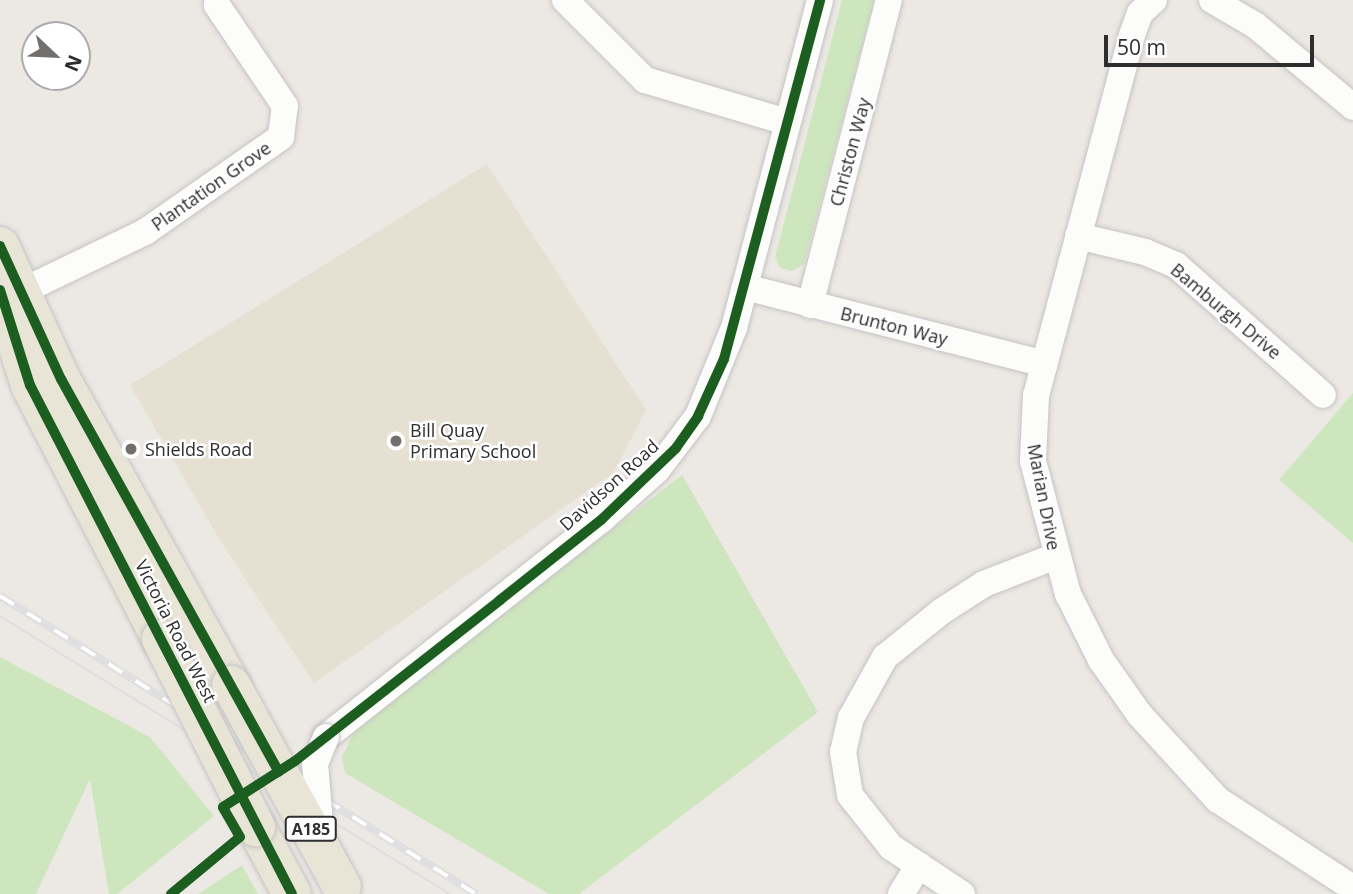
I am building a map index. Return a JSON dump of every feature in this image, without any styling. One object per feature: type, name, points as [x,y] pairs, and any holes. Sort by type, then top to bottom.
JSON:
[{"type":"main road","name":"A185","points":[[0,246],[8,294],[46,382]]},
{"type":"main road","name":"Victoria Road West","points":[[46,382],[161,639],[292,894]]},
{"type":"main road","name":"Victoria Road West","points":[[46,382],[231,685],[340,882]]},
{"type":"street","points":[[565,0],[645,80],[787,122]]},
{"type":"street","name":"Davidson Road","points":[[340,882],[318,824],[315,764],[326,737],[630,495],[676,448],[698,416],[724,359],[820,0]]},
{"type":"street","name":"Christon Way","points":[[810,305],[889,0]]},
{"type":"street","name":"Marian Drive","points":[[1154,0],[1140,13],[1132,35],[1044,364],[1031,439],[1056,556],[1068,594],[1101,660],[1140,715],[1183,763],[1240,817],[1353,888]]},
{"type":"street","points":[[1212,0],[1255,25],[1353,107]]},
{"type":"street","name":"Plantation Grove","points":[[8,294],[145,232],[281,137],[285,106],[217,5]]},
{"type":"street","name":"Bamburgh Drive","points":[[1079,236],[1145,252],[1175,265],[1323,395]]},
{"type":"street","name":"Brunton Way","points":[[745,287],[1044,364]]},
{"type":"street","points":[[962,894],[891,847],[850,795],[843,752],[851,718],[885,657],[942,611],[984,584],[1056,556]]},
{"type":"street","points":[[901,894],[919,866]]},
{"type":"shaded area","name":"Bill Quay Primary School","points":[[487,164],[646,410],[614,472],[314,683],[221,542],[130,385]]},
{"type":"green space","points":[[842,0],[874,0],[804,264],[792,271],[780,268],[775,257]]},
{"type":"green space","points":[[1353,393],[1353,543],[1279,480]]},
{"type":"green space","points":[[682,475],[818,712],[579,894],[549,894],[345,773],[342,757],[356,728]]},
{"type":"green space","points":[[0,657],[150,737],[214,816],[117,894],[109,894],[90,779],[36,894],[0,894]]},
{"type":"green space","points":[[242,865],[258,894],[198,894]]},
{"type":"tram line","points":[[0,600],[56,633]]},
{"type":"tram line","points":[[0,616],[450,894]]},
{"type":"railway","points":[[0,596],[476,894]]},
{"type":"cycle path","points":[[171,894],[240,837],[223,807],[295,761],[601,520],[676,448],[698,416],[724,359],[820,0]]},
{"type":"cycle path","points":[[0,246],[61,379],[279,772]]},
{"type":"cycle path","points":[[0,290],[30,385],[292,894]]},
{"type":"place","name":"Bill Quay Primary School","points":[[396,441]]},
{"type":"place","name":"Shields Road","points":[[131,449]]}]
